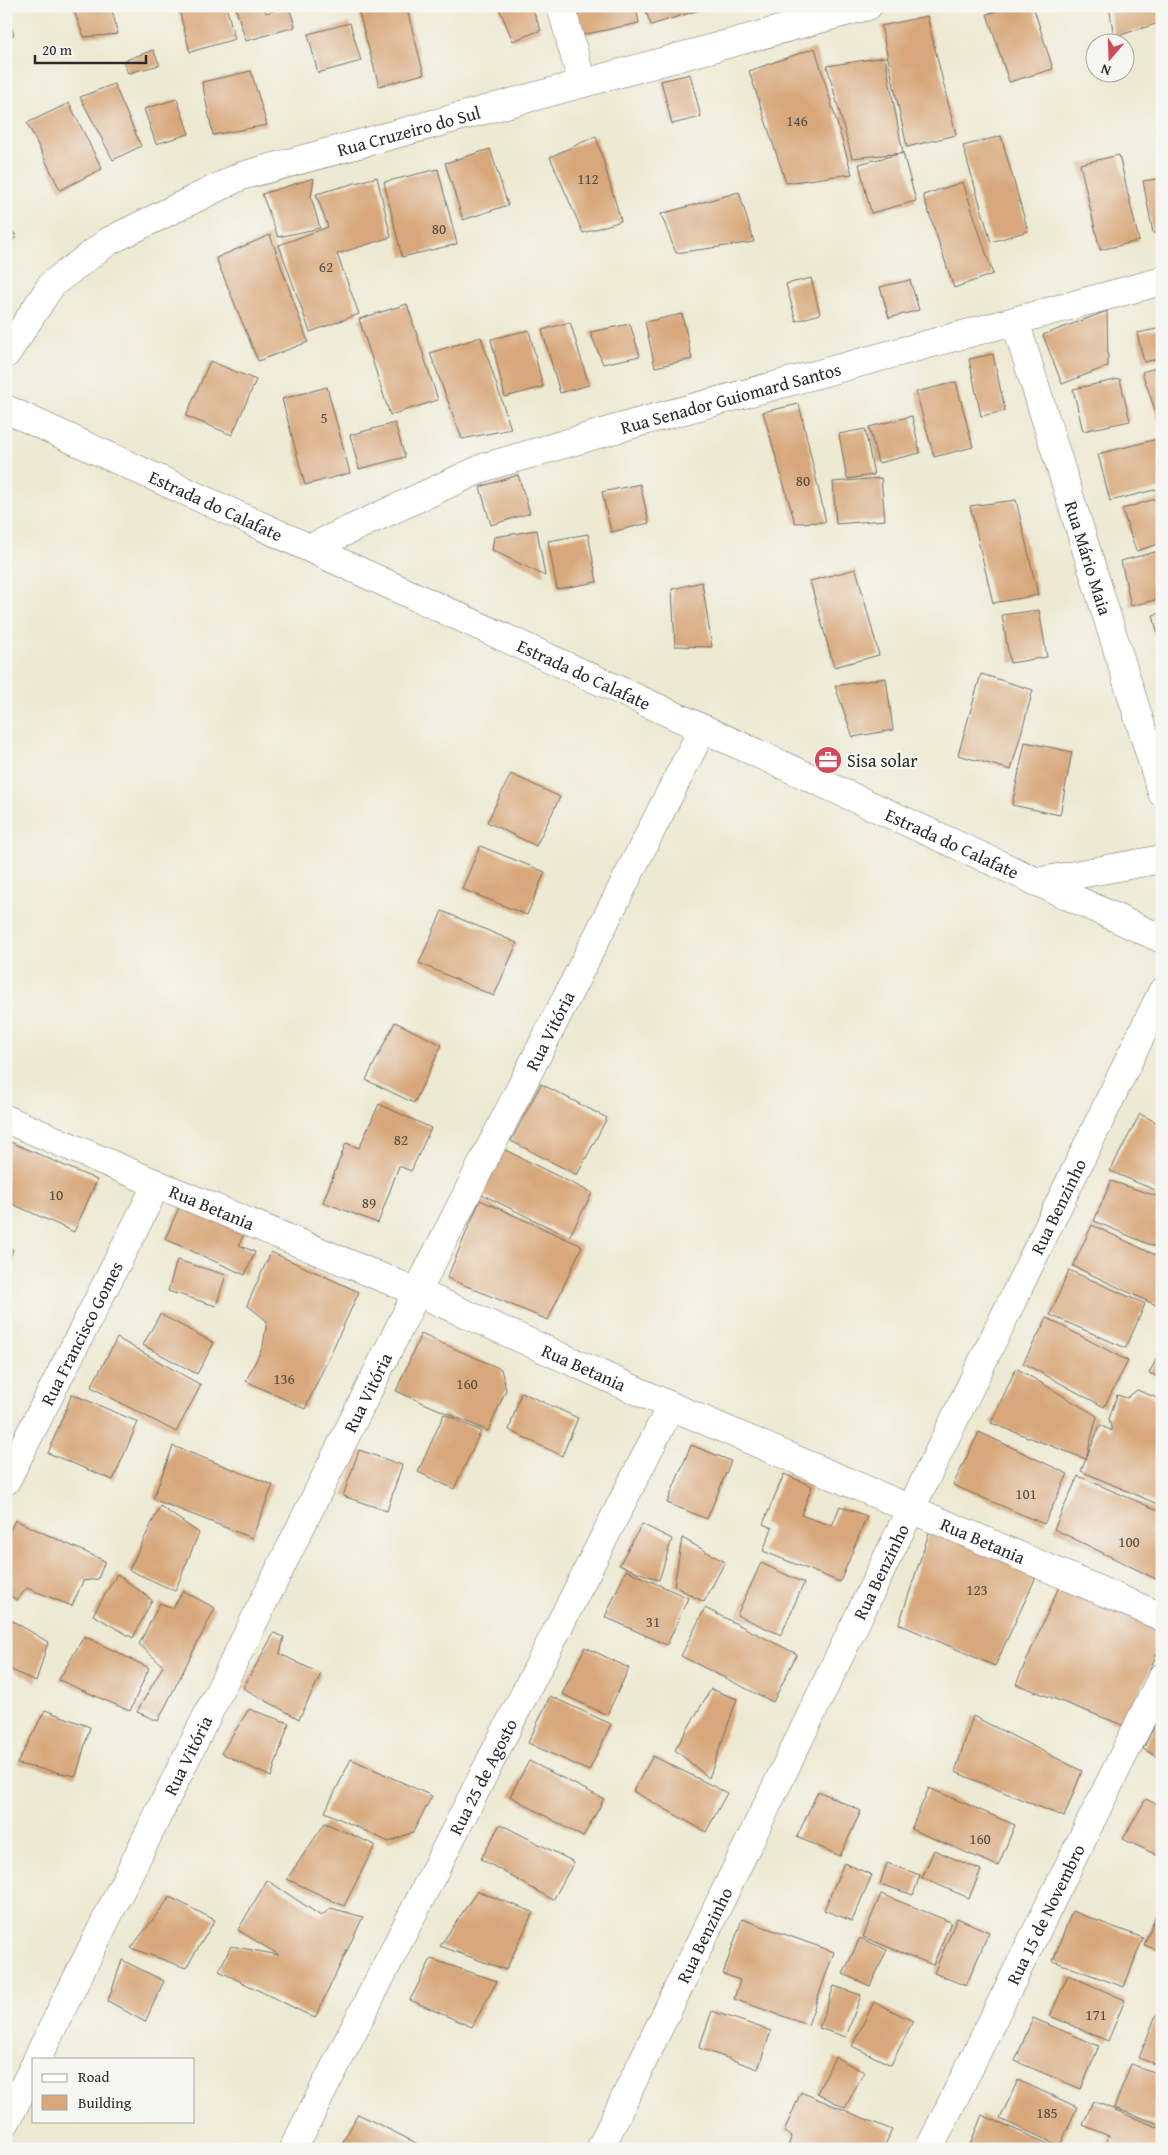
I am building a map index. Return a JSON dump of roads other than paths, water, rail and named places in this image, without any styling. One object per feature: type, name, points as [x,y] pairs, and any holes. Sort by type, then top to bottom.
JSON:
[{"type":"street","points":[[561,6],[582,83]]},
{"type":"street","name":"Rua Cruzeiro do Sul","points":[[6,354],[52,284],[109,241],[241,176],[868,6]]},
{"type":"street","name":"Rua Senador Guiomard Santos","points":[[310,548],[484,467],[640,422],[1162,281]]},
{"type":"street","name":"Rua Mário Maia","points":[[1015,321],[1162,793]]},
{"type":"street","name":"Estrada do Calafate","points":[[6,408],[1162,939]]},
{"type":"street","name":"Rua Vitória","points":[[38,2058],[417,1292],[703,728]]},
{"type":"street","points":[[1036,882],[1162,859]]},
{"type":"street","name":"Rua Benzinho","points":[[600,2149],[1162,992]]},
{"type":"street","name":"Rua Betania","points":[[6,1119],[417,1292],[672,1406],[1162,1617]]},
{"type":"street","name":"Rua Francisco Gomes","points":[[6,1481],[157,1184]]},
{"type":"street","name":"Rua 25 de Agosto","points":[[293,2149],[672,1406]]},
{"type":"street","name":"Rua 15 de Novembro","points":[[929,2149],[1162,1677]]},
{"type":"street","points":[[6,2122],[32,2070]]},
{"type":"place","name":"Sisa solar","points":[[828,760]]}]
